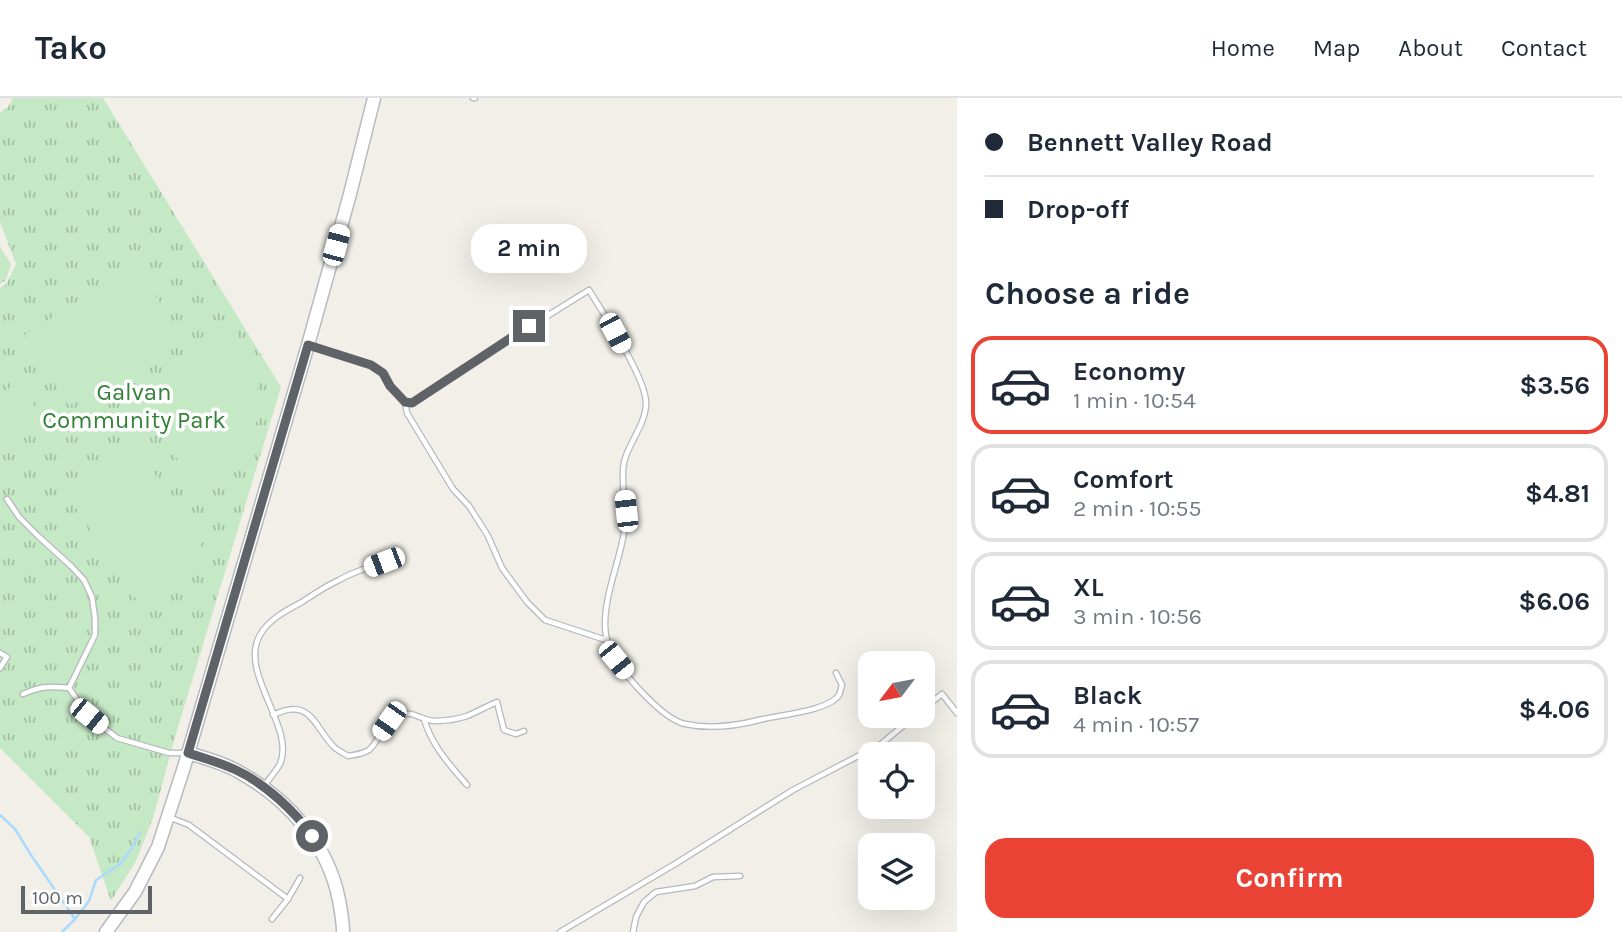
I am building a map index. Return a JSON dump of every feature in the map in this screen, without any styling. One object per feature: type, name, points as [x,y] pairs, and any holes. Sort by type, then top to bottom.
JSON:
[{"type":"street","points":[[106,932],[135,892],[158,847],[168,816],[308,345],[374,98]]},
{"type":"street","points":[[188,753],[237,770],[263,786],[302,822],[321,850],[335,882],[343,923],[342,932]]},
{"type":"lane","points":[[405,402],[412,403],[519,332],[589,290],[635,370],[645,391],[646,404],[643,419],[624,465],[624,530],[605,623],[606,640],[616,660],[638,688],[666,715],[683,724],[705,726],[732,726],[819,709],[834,701],[840,694],[842,685],[835,673]]},
{"type":"lane","points":[[308,345],[371,365],[383,373],[390,386],[405,402],[407,413],[453,489],[469,506],[488,537],[502,569],[527,602],[545,620],[606,640]]},
{"type":"lane","points":[[7,499],[19,517],[78,573],[92,597],[95,635],[69,688]]},
{"type":"lane","points":[[263,786],[280,763],[283,740],[263,691],[256,657],[256,644],[262,631],[281,614],[340,579],[384,562]]},
{"type":"lane","points":[[0,653],[7,657],[0,668]]},
{"type":"lane","points":[[23,694],[47,686],[69,688],[89,716],[117,738],[169,753],[188,753]]},
{"type":"lane","points":[[935,700],[942,694],[957,713]]},
{"type":"lane","points":[[273,715],[295,709],[307,713],[317,722],[334,747],[348,756],[369,750],[389,721],[407,713],[431,721],[467,716],[497,702],[504,730],[516,734],[524,731]]},
{"type":"lane","points":[[424,718],[429,735],[439,751],[467,785]]},
{"type":"lane","points":[[560,932],[793,790],[881,744],[900,728]]},
{"type":"lane","points":[[168,816],[189,825],[288,899]]},
{"type":"lane","points":[[633,932],[636,917],[644,902],[656,892],[695,886],[713,877],[740,876]]},
{"type":"lane","points":[[272,919],[300,878]]},
{"type":"green space","name":"Galvan Community Park","points":[[13,98],[103,98],[281,387],[153,818],[136,861],[111,901],[89,837],[0,748],[0,288],[7,283],[16,264],[0,222],[0,113],[8,107]]},
{"type":"green space","points":[[0,247],[11,264],[6,280],[0,284]]},
{"type":"green space","points":[[136,266],[182,336],[69,406],[24,335]]},
{"type":"green space","points":[[235,332],[257,373],[258,417],[243,458],[226,480],[203,496],[138,403],[139,396]]},
{"type":"green space","points":[[0,353],[13,374],[0,383]]},
{"type":"green space","points":[[19,382],[45,423],[5,448],[0,441],[0,394]]},
{"type":"green space","points":[[137,447],[209,557],[139,604],[67,494]]},
{"type":"waterway","points":[[0,815],[15,829],[75,919],[62,932]]},
{"type":"waterway","points":[[75,919],[89,901],[96,880],[120,864],[140,832]]},
{"type":"route","points":[[312,836],[302,822],[263,786],[237,770],[188,753],[308,345],[371,365],[383,373],[390,386],[405,402],[412,403],[529,326]]}]
